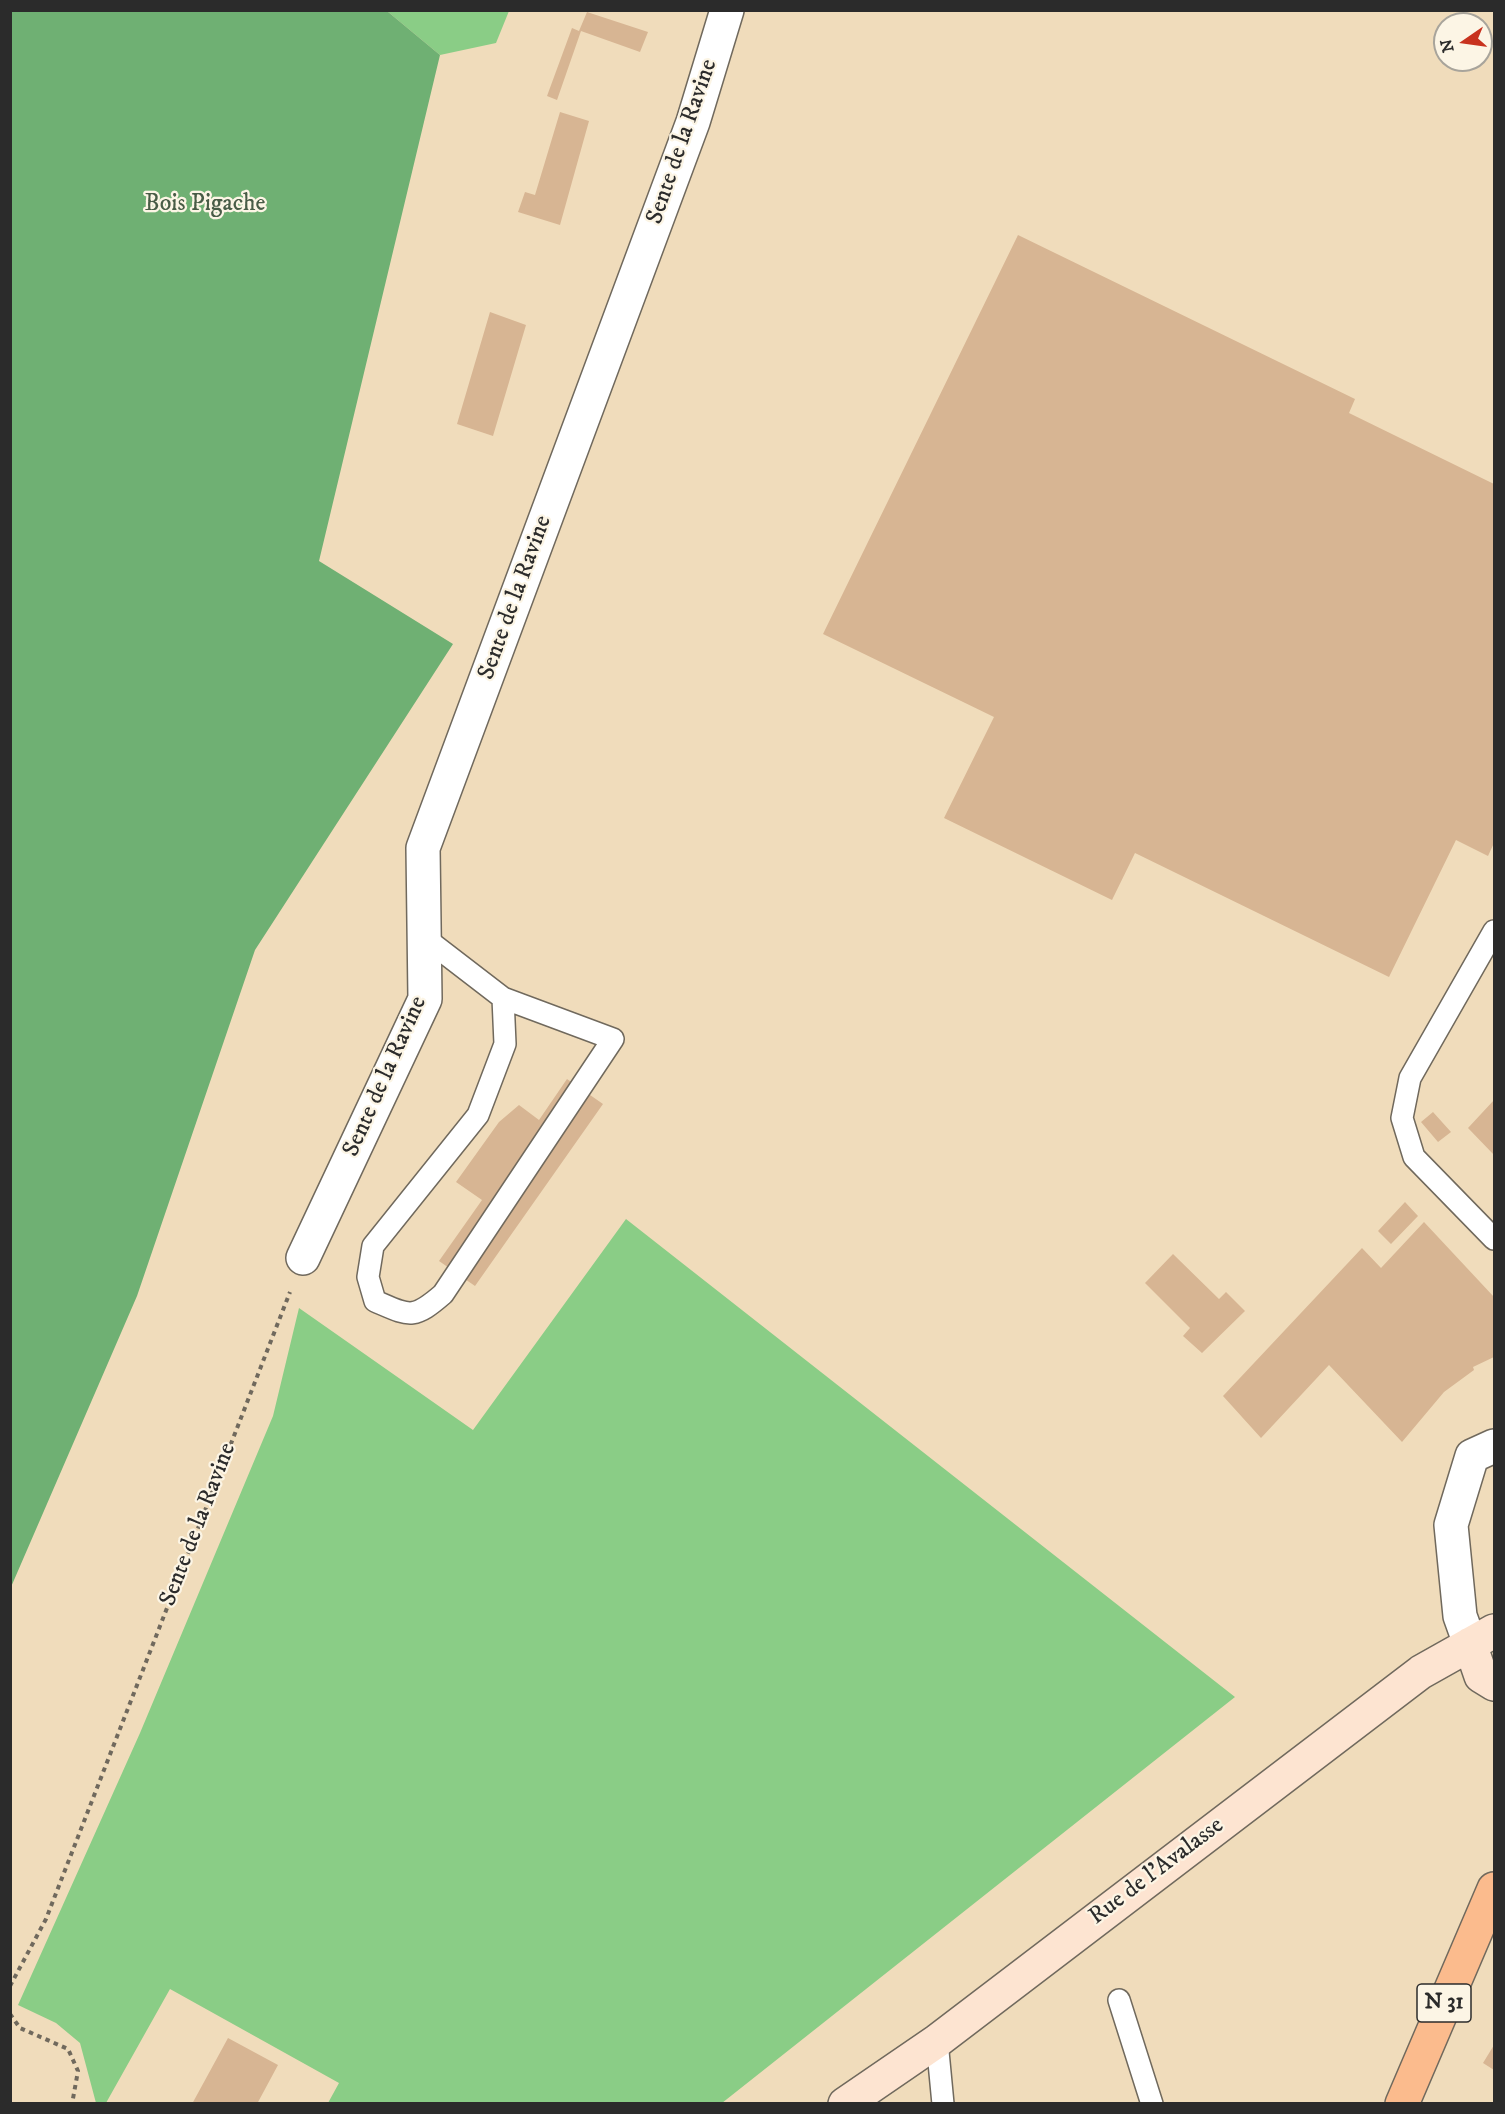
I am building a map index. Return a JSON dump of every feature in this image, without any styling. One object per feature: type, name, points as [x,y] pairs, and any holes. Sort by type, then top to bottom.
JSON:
[{"type":"main road","points":[[1482,1638],[1481,1676],[1494,1684]]},
{"type":"main road","name":"Rue de l'Avalasse","points":[[845,2103],[937,2040],[1421,1672],[1482,1638]]},
{"type":"main road","name":"N 31","points":[[1401,2103],[1491,1896]]},
{"type":"street","name":"Sente de la Ravine","points":[[303,1258],[425,999],[423,848],[693,122],[727,10]]},
{"type":"street","points":[[1482,1638],[1460,1616],[1451,1525],[1472,1456],[1494,1446]]},
{"type":"lane","points":[[1494,931],[1410,1078],[1402,1118],[1414,1157],[1494,1239]]},
{"type":"lane","points":[[425,938],[502,998],[613,1039],[443,1294],[423,1311],[405,1313],[375,1301],[368,1277],[373,1246],[478,1115],[505,1044],[502,998]]},
{"type":"lane","points":[[1119,2000],[1152,2103]]},
{"type":"lane","points":[[937,2040],[943,2103]]},
{"type":"path","name":"Sente de la Ravine","points":[[10,1986],[46,1919],[303,1258]]},
{"type":"path","points":[[10,2014],[20,2028],[68,2049],[78,2071],[72,2103]]},
{"type":"green space","name":"Bois Pigache","points":[[11,10],[387,11],[440,55],[319,561],[453,644],[255,950],[137,1296],[11,1587]]},
{"type":"green space","points":[[387,11],[509,11],[496,43],[440,55]]},
{"type":"green space","points":[[626,1219],[1235,1697],[722,2103],[328,2103],[339,2083],[170,1989],[106,2103],[96,2103],[80,2043],[56,2023],[18,2005],[140,1733],[273,1416],[299,1308],[473,1430]]},
{"type":"building","points":[[587,12],[648,32],[640,52],[581,31],[557,100],[547,96],[572,28],[579,31]]},
{"type":"building","points":[[560,112],[589,121],[560,225],[518,212],[525,192],[535,195]]},
{"type":"building","points":[[1018,235],[1355,399],[1349,413],[1494,484],[1494,843],[1488,856],[1456,840],[1389,977],[1135,853],[1112,900],[944,818],[994,717],[823,634]]},
{"type":"building","points":[[490,312],[526,325],[493,436],[457,424]]},
{"type":"building","points":[[567,1079],[603,1104],[475,1286],[439,1261],[482,1200],[456,1182],[499,1122],[519,1105],[539,1120]]},
{"type":"building","points":[[1494,1100],[1494,1155],[1468,1128]]},
{"type":"building","points":[[1433,1112],[1451,1132],[1438,1142],[1421,1122]]},
{"type":"building","points":[[1405,1202],[1418,1216],[1391,1244],[1378,1231]]},
{"type":"building","points":[[1424,1222],[1494,1297],[1494,1357],[1473,1367],[1474,1370],[1444,1392],[1402,1442],[1329,1365],[1261,1438],[1223,1396],[1362,1248],[1381,1268]]},
{"type":"building","points":[[1173,1254],[1219,1299],[1226,1292],[1245,1311],[1202,1353],[1183,1336],[1190,1328],[1145,1283]]},
{"type":"building","points":[[228,2038],[278,2065],[257,2104],[192,2104]]},
{"type":"building","points":[[1494,2045],[1494,2070],[1483,2063]]}]
